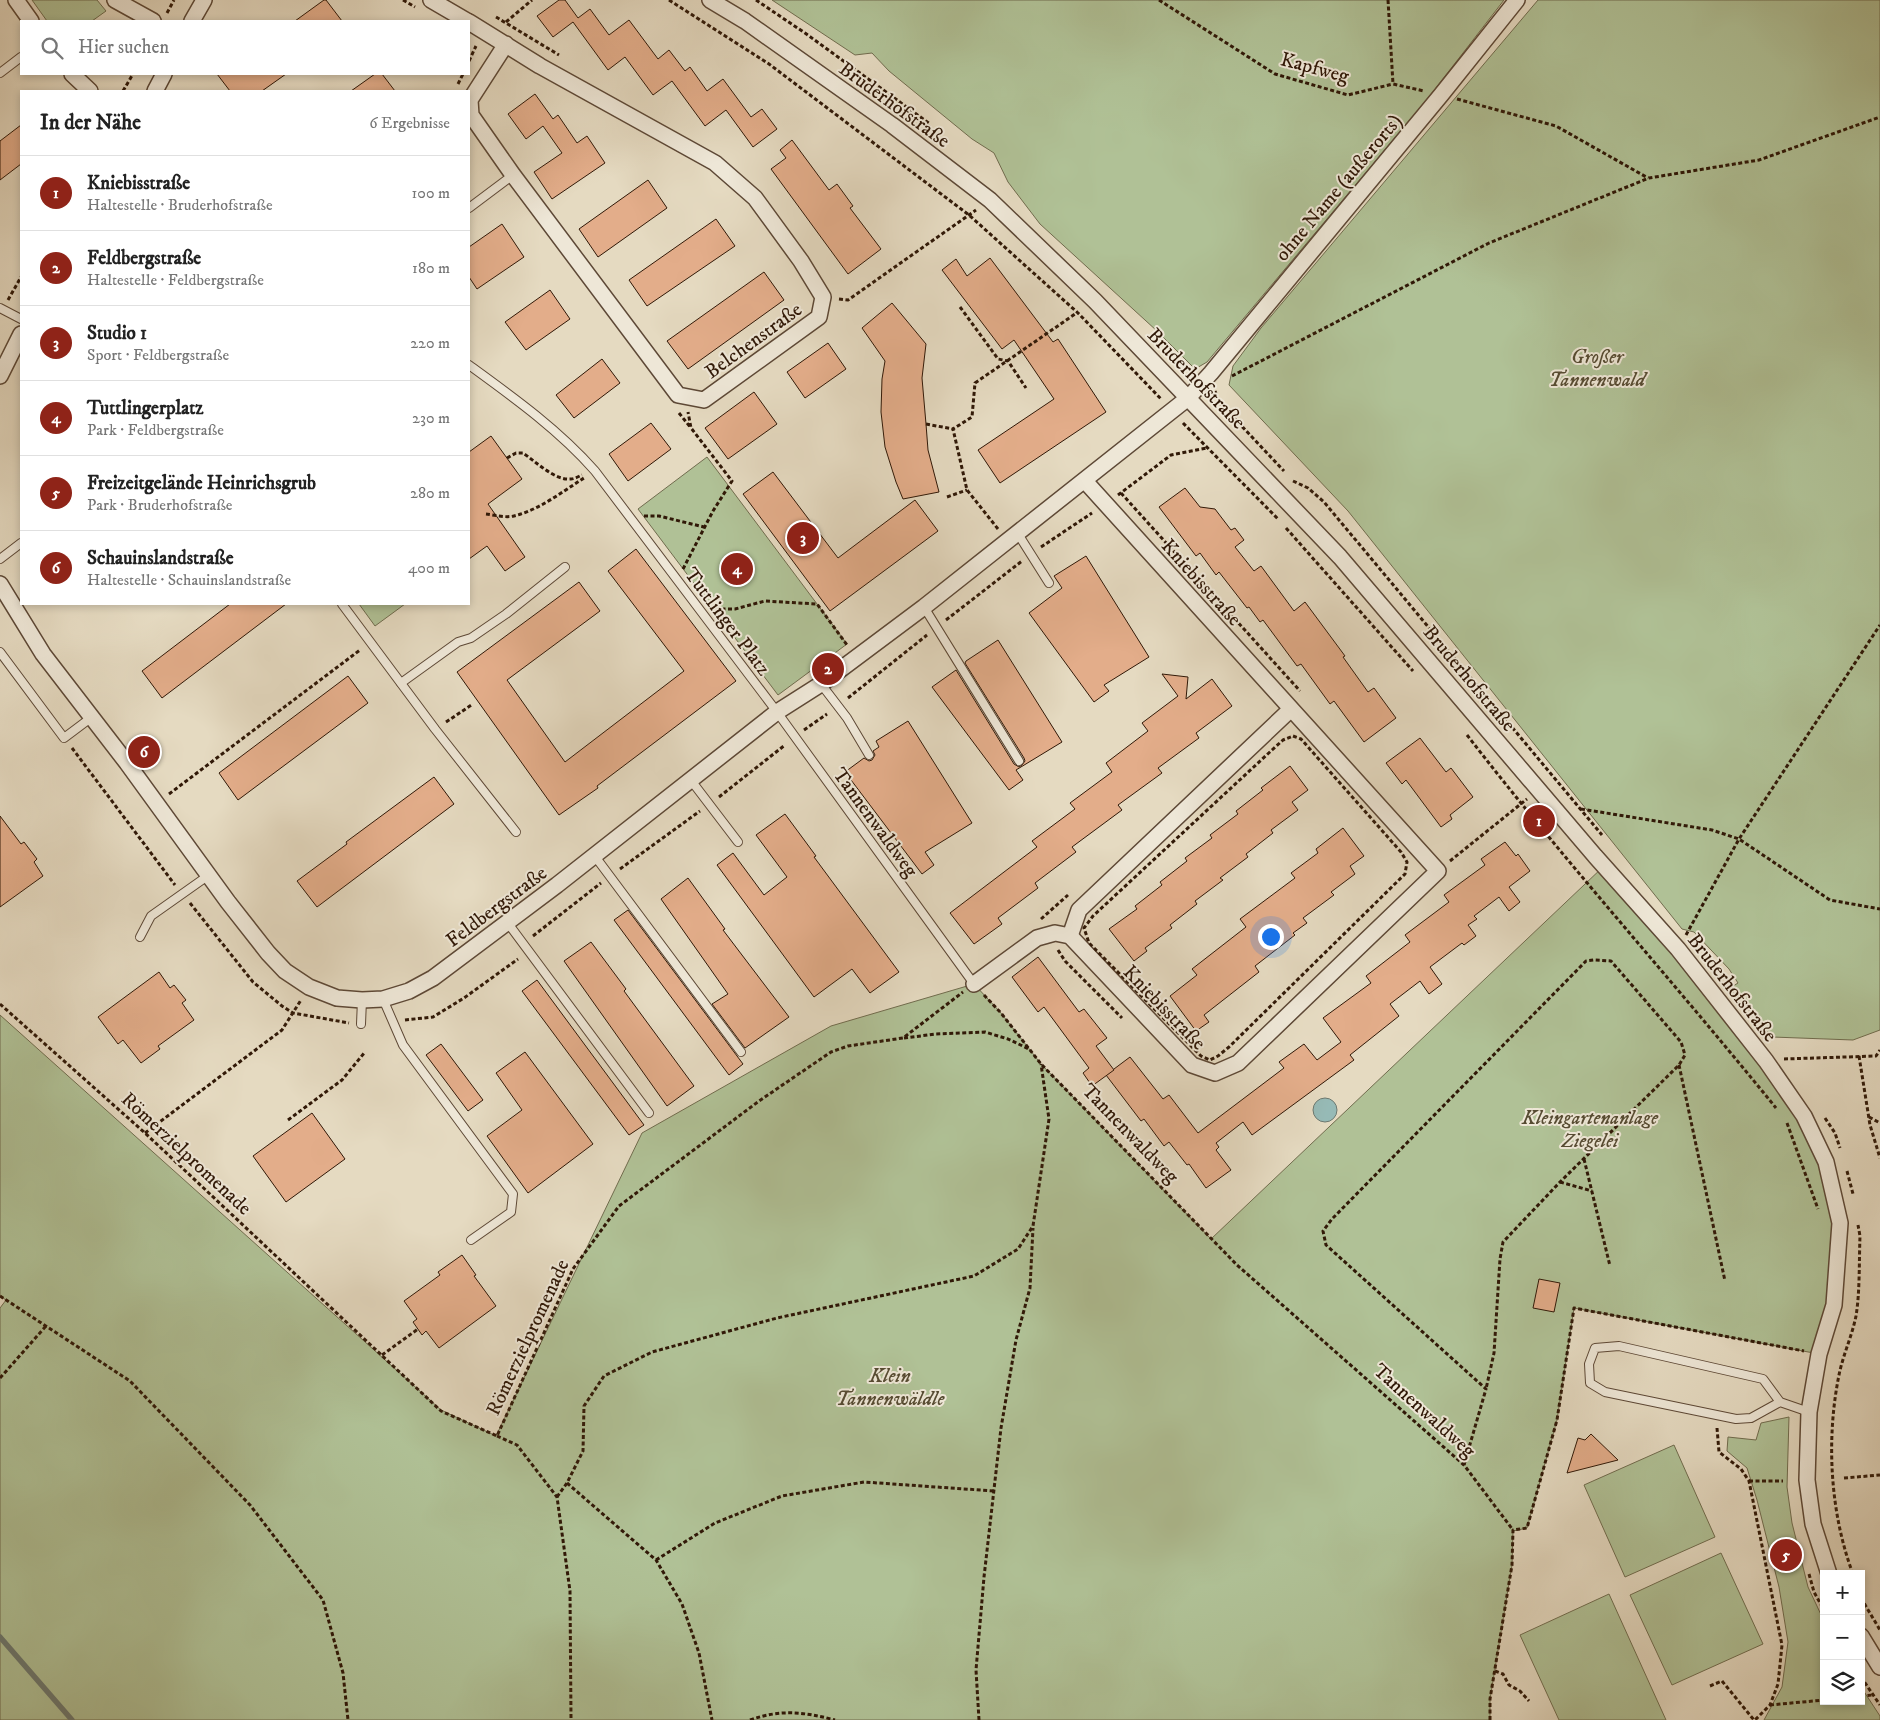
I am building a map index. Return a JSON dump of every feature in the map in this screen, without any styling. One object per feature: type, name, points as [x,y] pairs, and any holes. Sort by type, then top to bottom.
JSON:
[{"type":"street","points":[[16,0],[30,20]]},
{"type":"street","points":[[115,0],[151,20]]},
{"type":"street","points":[[193,20],[204,0]]},
{"type":"street","name":"Belchenstraße","points":[[431,0],[465,20]]},
{"type":"street","name":"Bruderhofstraße","points":[[710,0],[745,21],[892,124],[990,200],[1095,301],[1340,557],[1551,805],[1678,949],[1766,1061],[1804,1116],[1826,1162],[1840,1224],[1834,1305],[1819,1354],[1809,1412],[1807,1480],[1813,1524],[1827,1570]]},
{"type":"street","name":"ohne Name (außerorts)","points":[[1188,398],[1211,373],[1441,95],[1517,0]]},
{"type":"street","name":"Belchenstraße","points":[[470,23],[540,66],[715,163],[755,198],[801,261],[823,297],[819,317],[704,400],[685,397]]},
{"type":"street","points":[[506,44],[470,100],[470,115],[678,395],[685,397]]},
{"type":"street","points":[[73,75],[89,90]]},
{"type":"street","points":[[156,90],[163,75]]},
{"type":"street","points":[[0,376],[20,336]]},
{"type":"street","name":"Feldbergstraße","points":[[0,584],[44,654],[268,953],[285,971],[309,987],[337,998],[383,999],[409,991],[433,978],[594,856],[777,712],[821,684],[924,607],[1188,398]]},
{"type":"street","name":"Kniebisstraße","points":[[1063,935],[1192,1065],[1215,1073],[1238,1063],[1438,871],[1290,710],[1101,510],[1084,481]]},
{"type":"street","points":[[974,984],[1037,938],[1063,935],[1078,910],[1290,710]]},
{"type":"street","points":[[1865,1643],[1880,1667]]},
{"type":"lane","points":[[0,73],[20,58]]},
{"type":"lane","points":[[470,207],[513,175]]},
{"type":"lane","points":[[1,311],[20,319]]},
{"type":"lane","name":"Tuttlinger Platz","points":[[470,366],[516,399],[583,457],[777,712]]},
{"type":"lane","points":[[1013,537],[1030,554],[1049,583]]},
{"type":"lane","points":[[0,559],[20,544]]},
{"type":"lane","points":[[401,683],[458,642],[471,638],[506,614],[565,567]]},
{"type":"lane","points":[[343,605],[435,729],[516,832]]},
{"type":"lane","points":[[924,607],[1019,761]]},
{"type":"lane","points":[[0,652],[64,738],[92,717]]},
{"type":"lane","points":[[821,684],[847,718],[869,755]]},
{"type":"lane","name":"Tannenwaldweg","points":[[777,712],[974,984]]},
{"type":"lane","points":[[690,780],[738,842]]},
{"type":"lane","points":[[594,856],[741,1052]]},
{"type":"lane","points":[[140,937],[151,916],[209,874]]},
{"type":"lane","points":[[507,922],[649,1113]]},
{"type":"lane","points":[[383,999],[403,1046],[513,1194],[511,1212],[471,1240]]},
{"type":"lane","points":[[361,1024],[362,1000]]},
{"type":"lane","points":[[1780,1402],[1751,1418],[1736,1419],[1720,1416],[1606,1392],[1590,1383],[1589,1364],[1595,1348],[1619,1346],[1763,1379],[1780,1402],[1809,1412]]},
{"type":"path","points":[[167,14],[174,0]]},
{"type":"path","points":[[490,35],[532,0]]},
{"type":"path","points":[[669,0],[769,64],[969,215],[1078,313],[1287,528],[1416,675]]},
{"type":"path","points":[[756,0],[805,33],[930,124],[926,131]]},
{"type":"path","name":"Kapfweg","points":[[1159,0],[1275,74],[1348,95],[1393,84]]},
{"type":"path","points":[[1388,0],[1393,84],[1556,126],[1649,178]]},
{"type":"path","points":[[470,39],[476,44],[470,59]]},
{"type":"path","points":[[124,90],[133,75]]},
{"type":"path","points":[[1227,378],[1489,243],[1649,178],[1759,160],[1880,118]]},
{"type":"path","points":[[823,297],[848,300],[990,200]]},
{"type":"path","points":[[1,311],[20,278]]},
{"type":"path","points":[[926,424],[953,429],[972,417],[975,383],[1095,301]]},
{"type":"path","points":[[960,307],[998,359],[1008,361],[1026,388]]},
{"type":"path","points":[[677,580],[704,527],[732,481],[691,428],[685,397]]},
{"type":"path","points":[[953,429],[967,490],[1013,537]]},
{"type":"path","points":[[523,944],[838,706],[1030,554],[1089,515],[1101,510],[1171,455],[1208,448]]},
{"type":"path","points":[[507,458],[516,453],[523,453],[540,467],[570,480],[595,471]]},
{"type":"path","points":[[486,514],[513,516],[534,508],[595,471]]},
{"type":"path","points":[[947,497],[967,490]]},
{"type":"path","points":[[1089,515],[1101,510]]},
{"type":"path","points":[[628,516],[659,516],[704,527]]},
{"type":"path","points":[[700,610],[735,608],[765,601],[817,604],[857,657]]},
{"type":"path","points":[[1678,949],[1739,839],[1880,625]]},
{"type":"path","points":[[157,803],[370,642]]},
{"type":"path","points":[[435,729],[473,704]]},
{"type":"path","points":[[1467,734],[1520,804],[1707,1023],[1779,1112]]},
{"type":"path","points":[[1293,736],[1301,739],[1401,852],[1406,862],[1405,874],[1229,1047],[1210,1060],[1201,1056],[1089,943],[1084,928],[1094,916],[1272,750],[1283,740],[1293,736]]},
{"type":"path","points":[[1438,871],[1538,789]]},
{"type":"path","points":[[1551,805],[1712,830],[1739,839],[1830,900],[1880,910]]},
{"type":"path","points":[[1038,921],[1075,889]]},
{"type":"path","points":[[1063,935],[1054,943],[1065,961],[1126,1023]]},
{"type":"path","points":[[1464,1465],[1486,1390],[1494,1353],[1500,1259],[1503,1242],[1560,1182],[1679,1065],[1685,1055],[1681,1042],[1612,961],[1586,961],[1332,1219],[1323,1231],[1326,1245],[1486,1390]]},
{"type":"path","name":"Römerzielpromenade","points":[[0,1004],[145,1133],[441,1410],[497,1436],[573,1269],[619,1206],[759,1101],[832,1052],[848,1046],[903,1038],[974,984]]},
{"type":"path","name":"Tannenwaldweg","points":[[974,984],[1001,1013],[1041,1064],[1237,1265],[1464,1465],[1513,1530]]},
{"type":"path","points":[[145,1133],[282,1030],[309,987]]},
{"type":"path","points":[[903,1038],[936,1034],[985,1032],[1008,1039],[1030,1050]]},
{"type":"path","points":[[1766,1061],[1796,1058],[1876,1056],[1880,1050]]},
{"type":"path","points":[[288,1120],[342,1080],[364,1052]]},
{"type":"path","points":[[1859,1056],[1869,1116],[1880,1158]]},
{"type":"path","points":[[979,1720],[976,1670],[984,1577],[1001,1428],[1016,1340],[1030,1288],[1033,1226],[1049,1119],[1041,1064]]},
{"type":"path","points":[[1679,1065],[1725,1281]]},
{"type":"path","points":[[1869,1116],[1880,1123]]},
{"type":"path","points":[[1785,1120],[1820,1213]]},
{"type":"path","points":[[1584,1158],[1610,1266]]},
{"type":"path","points":[[1560,1182],[1593,1191]]},
{"type":"path","points":[[557,1497],[567,1483],[583,1451],[584,1406],[604,1376],[652,1352],[777,1318],[974,1276],[1018,1249],[1033,1226]]},
{"type":"path","points":[[0,1296],[130,1382],[250,1505],[323,1600],[343,1673],[348,1720]]},
{"type":"path","points":[[1490,1720],[1495,1671],[1512,1565],[1513,1530],[1527,1528],[1557,1420],[1574,1308],[1819,1354]]},
{"type":"path","points":[[0,1378],[46,1326]]},
{"type":"path","points":[[382,1355],[418,1329]]},
{"type":"path","points":[[1800,1360],[1804,1341]]},
{"type":"path","points":[[1710,1686],[1722,1681],[1754,1720],[1770,1705],[1778,1684],[1782,1644],[1749,1481],[1741,1469],[1719,1452],[1716,1430],[1720,1416]]},
{"type":"path","points":[[497,1436],[517,1446],[557,1497],[570,1591],[571,1720]]},
{"type":"path","points":[[1844,1478],[1880,1475]]},
{"type":"path","points":[[1749,1481],[1783,1481]]},
{"type":"path","points":[[656,1560],[715,1523],[782,1496],[864,1482],[994,1490]]},
{"type":"path","points":[[567,1483],[656,1560],[682,1604],[699,1653],[712,1720]]},
{"type":"path","points":[[1807,1566],[1814,1592],[1820,1603]]},
{"type":"path","points":[[1865,1605],[1880,1630]]},
{"type":"path","points":[[1495,1671],[1503,1674],[1509,1685],[1520,1691],[1529,1701]]},
{"type":"path","points":[[1865,1683],[1880,1705]]},
{"type":"path","points":[[1865,1696],[1874,1695]]},
{"type":"path","points":[[1770,1705],[1820,1700]]},
{"type":"path","points":[[750,1720],[768,1714],[806,1713],[835,1720]]},
{"type":"green space","points":[[32,0],[97,0],[106,11],[93,20],[46,20]]},
{"type":"green space","points":[[772,0],[1504,0],[1425,102],[1207,362],[1195,369],[1157,331],[1040,224],[1008,182],[994,153],[972,139],[889,71],[872,53],[855,55]]},
{"type":"green space","name":"Großer Tannenwald","points":[[1538,0],[1880,0],[1880,1030],[1853,1040],[1772,1037],[1730,988],[1738,983],[1729,969],[1694,932],[1682,929],[1348,511],[1229,385],[1233,366],[1261,328]]},
{"type":"green space","points":[[707,457],[847,644],[778,695],[638,509]]},
{"type":"green space","points":[[360,605],[404,605],[375,626]]},
{"type":"green space","name":"Klein Tannenwäldle","points":[[1604,866],[1804,1116],[1840,1223],[1819,1354],[1574,1308],[1557,1420],[1527,1528],[1513,1531],[1512,1565],[1490,1699],[1490,1720],[0,1720],[0,1308],[6,1300],[0,1296],[0,1015],[441,1410],[496,1436],[642,1133],[831,1026],[974,984],[1001,1013],[1041,1064],[1211,1239]]},
{"type":"green space","points":[[1789,1417],[1787,1487],[1792,1523],[1808,1587],[1820,1612],[1820,1705],[1865,1705],[1865,1693],[1880,1716],[1880,1720],[1764,1720],[1782,1687],[1788,1642],[1779,1587],[1747,1468],[1727,1451],[1728,1437],[1756,1440],[1761,1423]]},
{"type":"green space","points":[[1674,1445],[1715,1537],[1625,1577],[1584,1485]]},
{"type":"green space","points":[[1721,1553],[1763,1644],[1672,1685],[1630,1595]]},
{"type":"green space","points":[[1609,1594],[1666,1720],[1559,1720],[1520,1635]]},
{"type":"water","points":[[1325,1098],[1334,1101],[1337,1110],[1334,1119],[1325,1122],[1316,1119],[1313,1110],[1316,1101]]},
{"type":"building","points":[[326,0],[341,20],[296,20]]},
{"type":"building","points":[[559,0],[565,0],[578,18],[590,9],[609,35],[629,20],[658,59],[669,50],[685,71],[690,67],[707,91],[723,79],[751,117],[762,109],[777,129],[753,147],[726,110],[705,126],[672,81],[653,95],[625,57],[608,70],[573,22],[553,37],[537,16]]},
{"type":"building","points":[[218,75],[285,75],[263,90],[229,90]]},
{"type":"building","points":[[374,75],[383,75],[394,90],[352,90]]},
{"type":"building","points":[[535,94],[553,119],[558,115],[577,143],[587,136],[605,163],[552,199],[534,172],[562,153],[543,126],[526,139],[508,114]]},
{"type":"building","points":[[20,126],[20,165],[0,180],[0,141]]},
{"type":"building","points":[[792,140],[829,190],[837,184],[853,206],[850,208],[881,249],[848,274],[771,169],[786,158],[780,150]]},
{"type":"building","points":[[648,180],[667,208],[598,257],[579,229]]},
{"type":"building","points":[[716,219],[735,246],[647,306],[629,280]]},
{"type":"building","points":[[502,224],[524,257],[477,289],[470,278],[470,246]]},
{"type":"building","points":[[990,258],[1053,342],[1058,339],[1106,412],[1000,483],[978,450],[1054,399],[1014,340],[1002,349],[942,270],[956,259],[967,276]]},
{"type":"building","points":[[764,272],[784,300],[688,369],[667,341]]},
{"type":"building","points":[[550,290],[570,319],[526,350],[505,322]]},
{"type":"building","points":[[892,303],[926,344],[922,378],[928,450],[939,492],[903,499],[885,447],[881,412],[882,379],[885,361],[862,328]]},
{"type":"building","points":[[828,343],[846,369],[805,398],[787,372]]},
{"type":"building","points":[[602,359],[620,383],[574,418],[556,395]]},
{"type":"building","points":[[754,392],[777,424],[728,459],[705,428]]},
{"type":"building","points":[[651,423],[671,449],[628,481],[609,454]]},
{"type":"building","points":[[491,436],[522,479],[488,504],[525,557],[505,571],[487,546],[470,558],[470,451]]},
{"type":"building","points":[[773,472],[838,558],[915,500],[938,531],[830,611],[743,494]]},
{"type":"building","points":[[1185,488],[1200,507],[1215,509],[1231,530],[1235,528],[1244,540],[1235,547],[1254,571],[1261,566],[1294,611],[1305,602],[1345,656],[1343,657],[1368,692],[1374,688],[1396,718],[1364,742],[1334,701],[1330,704],[1301,664],[1297,666],[1263,620],[1260,622],[1249,607],[1247,608],[1219,572],[1216,575],[1200,553],[1196,556],[1159,507]]},
{"type":"building","points":[[636,549],[736,681],[597,786],[598,788],[559,815],[457,672],[579,582],[600,611],[507,680],[565,762],[684,671],[608,571]]},
{"type":"building","points":[[1086,556],[1149,657],[1104,685],[1109,691],[1094,702],[1029,613],[1062,588],[1054,576]]},
{"type":"building","points":[[229,605],[285,605],[162,698],[142,671]]},
{"type":"building","points":[[998,640],[1062,742],[1016,770],[1023,780],[1009,790],[932,687],[956,670],[1014,764],[1019,767],[1022,765],[1025,761],[1024,758],[965,663]]},
{"type":"building","points":[[1162,674],[1188,677],[1186,699],[1212,679],[1232,706],[1196,733],[1199,738],[1158,768],[1162,773],[1118,805],[1122,810],[1072,847],[1076,852],[1035,883],[1038,888],[998,918],[1002,924],[974,944],[950,913],[1037,847],[1032,841],[1075,809],[1070,803],[1112,772],[1106,763],[1148,731],[1142,723],[1178,696]]},
{"type":"building","points":[[348,676],[368,703],[238,800],[219,773]]},
{"type":"building","points":[[908,721],[972,823],[925,852],[934,865],[922,874],[845,772],[864,758],[869,761],[872,760],[875,755],[873,751],[879,747],[876,741]]},
{"type":"building","points":[[1420,738],[1446,772],[1451,768],[1473,797],[1450,815],[1452,819],[1441,827],[1406,780],[1402,784],[1386,763]]},
{"type":"building","points":[[1290,766],[1308,790],[1292,802],[1298,810],[1271,830],[1273,833],[1246,854],[1248,857],[1220,878],[1223,880],[1195,901],[1197,904],[1170,925],[1172,928],[1145,948],[1147,951],[1134,961],[1109,929],[1137,909],[1135,906],[1162,885],[1160,882],[1187,861],[1185,858],[1212,838],[1210,835],[1238,814],[1236,811],[1263,790],[1261,788]]},
{"type":"building","points":[[434,777],[454,804],[317,907],[297,881]]},
{"type":"building","points":[[785,814],[816,856],[814,857],[899,972],[870,993],[852,969],[814,997],[717,865],[733,853],[764,895],[787,877],[756,835]]},
{"type":"building","points":[[0,816],[21,844],[24,842],[37,859],[34,862],[43,876],[0,907]]},
{"type":"building","points":[[1343,828],[1364,856],[1350,866],[1355,874],[1331,892],[1334,895],[1303,918],[1307,923],[1293,933],[1295,935],[1255,966],[1259,972],[1204,1015],[1209,1022],[1196,1031],[1170,996],[1197,975],[1192,969],[1246,927],[1240,919],[1295,878],[1291,873],[1318,853],[1316,849]]},
{"type":"building","points":[[1505,842],[1516,856],[1518,854],[1530,871],[1509,887],[1520,902],[1509,911],[1499,897],[1474,916],[1477,919],[1468,925],[1476,936],[1464,945],[1462,943],[1430,967],[1442,984],[1429,994],[1420,981],[1390,1004],[1399,1016],[1350,1055],[1354,1060],[1252,1135],[1243,1122],[1216,1143],[1219,1147],[1216,1150],[1231,1170],[1206,1188],[1189,1164],[1187,1165],[1169,1142],[1164,1146],[1144,1119],[1141,1121],[1106,1075],[1130,1057],[1163,1099],[1169,1095],[1198,1133],[1284,1068],[1279,1062],[1304,1044],[1317,1060],[1341,1042],[1323,1018],[1371,983],[1366,976],[1410,942],[1405,935],[1449,902],[1444,895],[1485,865],[1481,859]]},
{"type":"building","points":[[688,878],[725,929],[723,930],[789,1017],[745,1048],[712,1004],[728,994],[661,899]]},
{"type":"building","points":[[628,910],[743,1064],[729,1075],[614,920]]},
{"type":"building","points":[[591,942],[626,989],[624,991],[694,1086],[667,1106],[564,961]]},
{"type":"building","points":[[1038,957],[1079,1012],[1084,1009],[1107,1038],[1096,1046],[1114,1070],[1092,1086],[1083,1073],[1089,1068],[1044,1007],[1038,1012],[1012,977]]},
{"type":"building","points":[[159,972],[170,988],[174,985],[186,1000],[182,1003],[194,1020],[158,1046],[160,1049],[141,1063],[123,1040],[118,1044],[98,1017]]},
{"type":"building","points":[[537,980],[644,1125],[629,1135],[522,991]]},
{"type":"building","points":[[441,1044],[483,1100],[468,1111],[426,1055]]},
{"type":"building","points":[[525,1052],[593,1144],[528,1193],[487,1136],[522,1110],[496,1073]]},
{"type":"building","points":[[312,1113],[345,1159],[286,1202],[253,1156]]},
{"type":"building","points":[[462,1255],[476,1275],[474,1276],[496,1306],[439,1348],[426,1331],[422,1335],[413,1322],[417,1319],[404,1301],[440,1275],[438,1272]]},
{"type":"building","points":[[1539,1279],[1560,1283],[1554,1312],[1533,1308]]},
{"type":"building","points":[[1591,1434],[1618,1460],[1567,1473],[1578,1438],[1585,1440]]},
{"type":"waterway","points":[[0,1637],[72,1720]]},
{"type":"place","name":"Studio 1","points":[[803,538]]},
{"type":"place","name":"Tuttlingerplatz","points":[[737,569]]},
{"type":"place","name":"Feldbergstraße","points":[[828,669]]},
{"type":"place","name":"Schauinslandstraße","points":[[144,752]]},
{"type":"place","name":"Kniebisstraße","points":[[1539,821]]},
{"type":"place","name":"Freizeitgelände Heinrichsgrub","points":[[1786,1555]]},
{"type":"park label","name":"Kleingartenanlage Ziegelei","points":[[1590,1128]]}]
